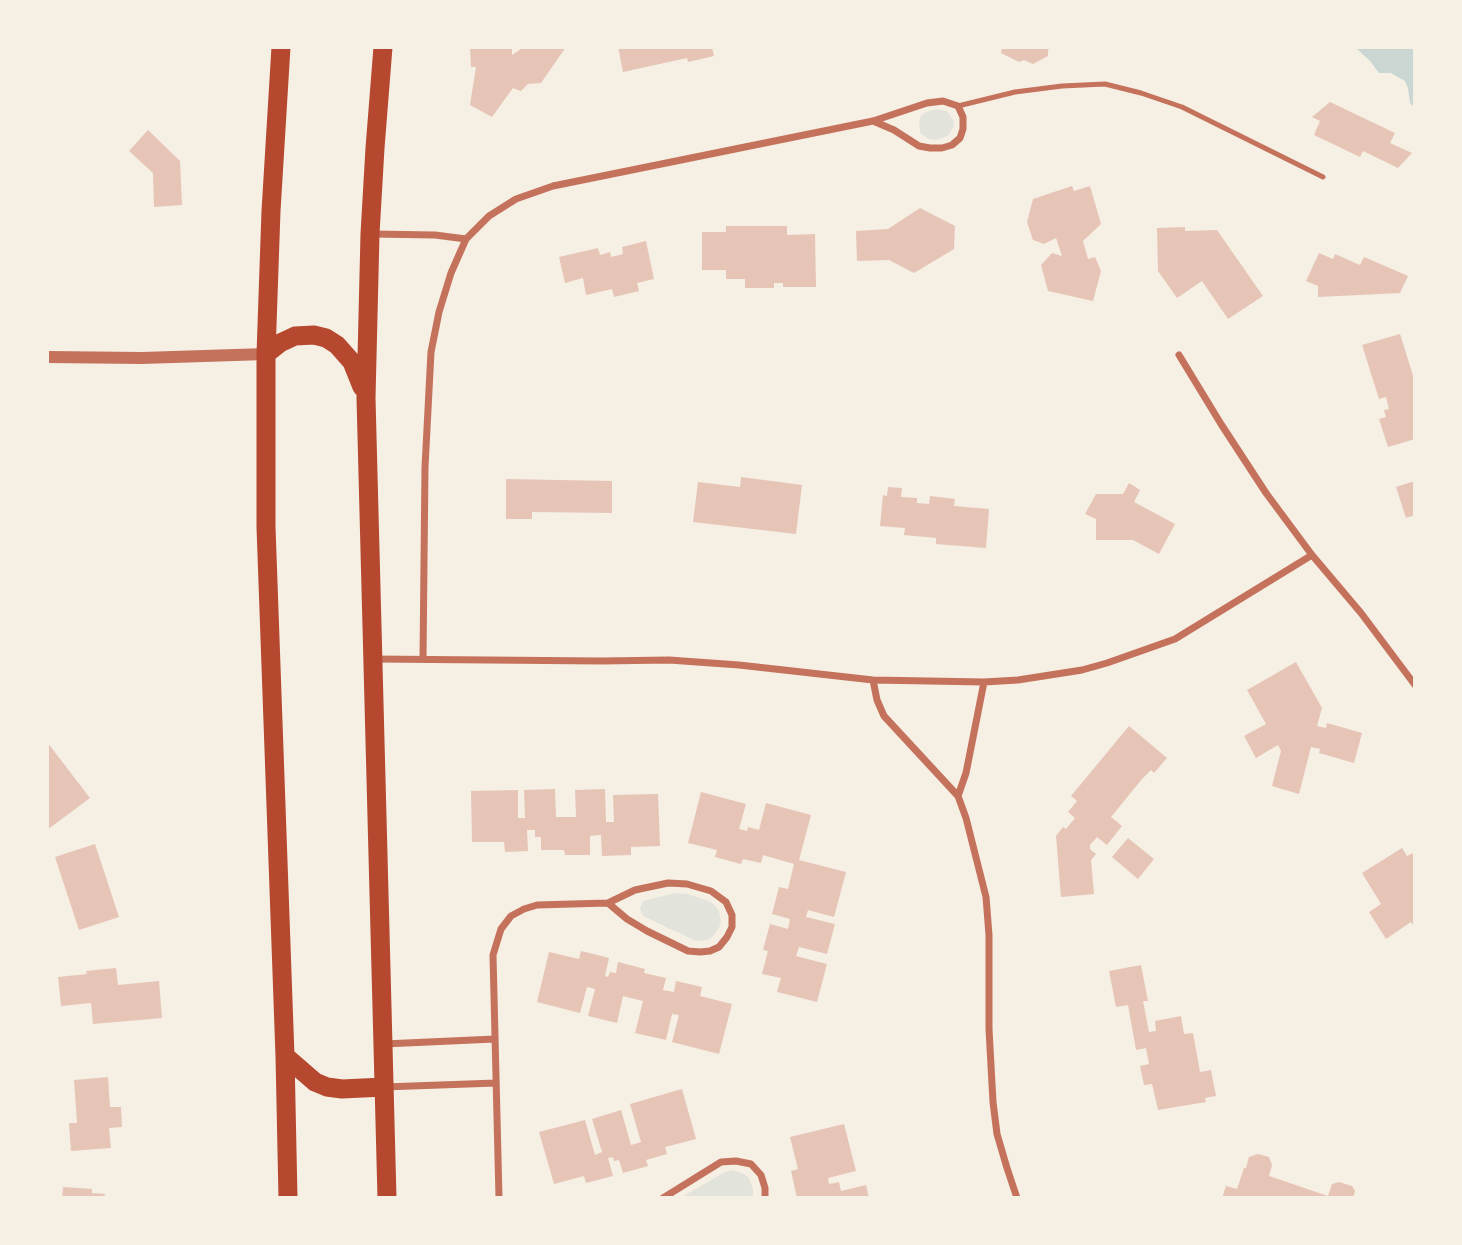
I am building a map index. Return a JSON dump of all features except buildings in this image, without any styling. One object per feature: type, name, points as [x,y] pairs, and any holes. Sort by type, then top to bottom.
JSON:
[{"type":"highway","points":[[281,47],[266,354],[267,541],[288,1198]]},
{"type":"highway","points":[[383,47],[374,148],[366,398],[387,1198]]},
{"type":"highway","points":[[266,354],[280,343],[295,337],[314,335],[326,338],[337,345],[352,362],[366,398]]},
{"type":"highway","points":[[285,1056],[315,1082],[327,1087],[384,1087]]},
{"type":"street","points":[[423,659],[425,467],[431,352],[447,286],[466,239],[489,216],[516,199],[553,186],[873,121],[927,103],[943,102],[958,106],[963,117],[963,129],[960,138],[953,145],[930,148],[919,146],[894,130],[873,121]]},
{"type":"street","points":[[370,234],[435,235],[466,239]]},
{"type":"street","points":[[47,357],[142,358],[266,354]]},
{"type":"street","points":[[1179,355],[1220,424],[1266,493],[1415,685]]},
{"type":"street","points":[[371,659],[668,660],[873,680],[1018,680],[1082,670],[1175,639],[1312,555]]},
{"type":"street","points":[[873,680],[884,716],[958,796],[971,836],[986,897],[993,1102],[998,1134],[1017,1198]]},
{"type":"street","points":[[958,796],[966,773],[984,682]]},
{"type":"street","points":[[499,1198],[493,955],[501,929],[511,916],[537,905],[608,903],[635,891],[668,883],[687,884],[711,891],[726,902],[732,915],[732,927],[719,947],[710,951],[688,951],[627,919],[608,903]]},
{"type":"street","points":[[383,1044],[495,1039]]},
{"type":"street","points":[[384,1087],[496,1083]]},
{"type":"street","points":[[663,1198],[721,1162],[736,1161],[751,1164],[761,1175],[765,1198]]},
{"type":"lane","points":[[958,106],[1015,92],[1062,86],[1105,85],[1141,93],[1182,107],[1323,177]]},
{"type":"shaded area","points":[[1355,47],[1415,47],[1415,108],[1410,103],[1405,81],[1391,73],[1379,73]]},
{"type":"shaded area","points":[[928,111],[947,111],[954,121],[954,126],[948,136],[936,140],[920,133],[919,120]]},
{"type":"shaded area","points":[[675,893],[688,894],[715,906],[721,922],[712,937],[696,941],[643,916],[640,909],[643,901]]},
{"type":"shaded area","points":[[733,1170],[749,1178],[753,1198],[680,1198],[725,1172]]}]
